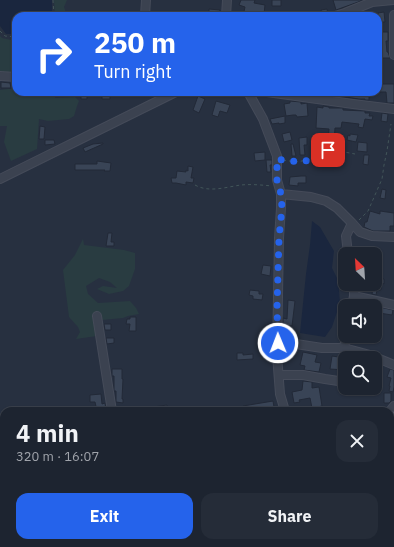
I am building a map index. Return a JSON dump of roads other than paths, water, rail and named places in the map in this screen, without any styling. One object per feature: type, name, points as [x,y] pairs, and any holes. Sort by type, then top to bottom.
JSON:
[{"type":"street","points":[[145,12],[146,0]]},
{"type":"street","points":[[226,12],[227,0]]},
{"type":"street","points":[[351,12],[372,2],[393,0]]},
{"type":"street","points":[[394,15],[394,55]]},
{"type":"street","points":[[0,76],[12,77]]},
{"type":"street","points":[[0,178],[168,96]]},
{"type":"street","points":[[250,96],[263,119],[277,156],[277,180],[282,208],[279,238],[277,355],[280,394],[284,407]]},
{"type":"street","points":[[295,96],[394,109]]},
{"type":"street","points":[[280,190],[326,201],[338,208],[360,232],[372,236],[394,238]]},
{"type":"street","points":[[347,247],[346,236],[353,224]]},
{"type":"street","points":[[353,299],[354,291]]},
{"type":"street","points":[[354,296],[394,305]]},
{"type":"street","points":[[97,316],[111,407]]},
{"type":"street","points":[[278,343],[322,348],[344,348],[370,355],[394,365]]},
{"type":"street","points":[[344,348],[345,343]]},
{"type":"street","points":[[279,375],[303,375],[338,381]]},
{"type":"water","points":[[0,0],[52,0],[52,12],[12,12],[12,34],[6,34],[0,26]]},
{"type":"water","points":[[312,221],[320,227],[334,251],[332,268],[338,280],[340,299],[338,299],[338,309],[332,327],[325,337],[300,333]]}]
